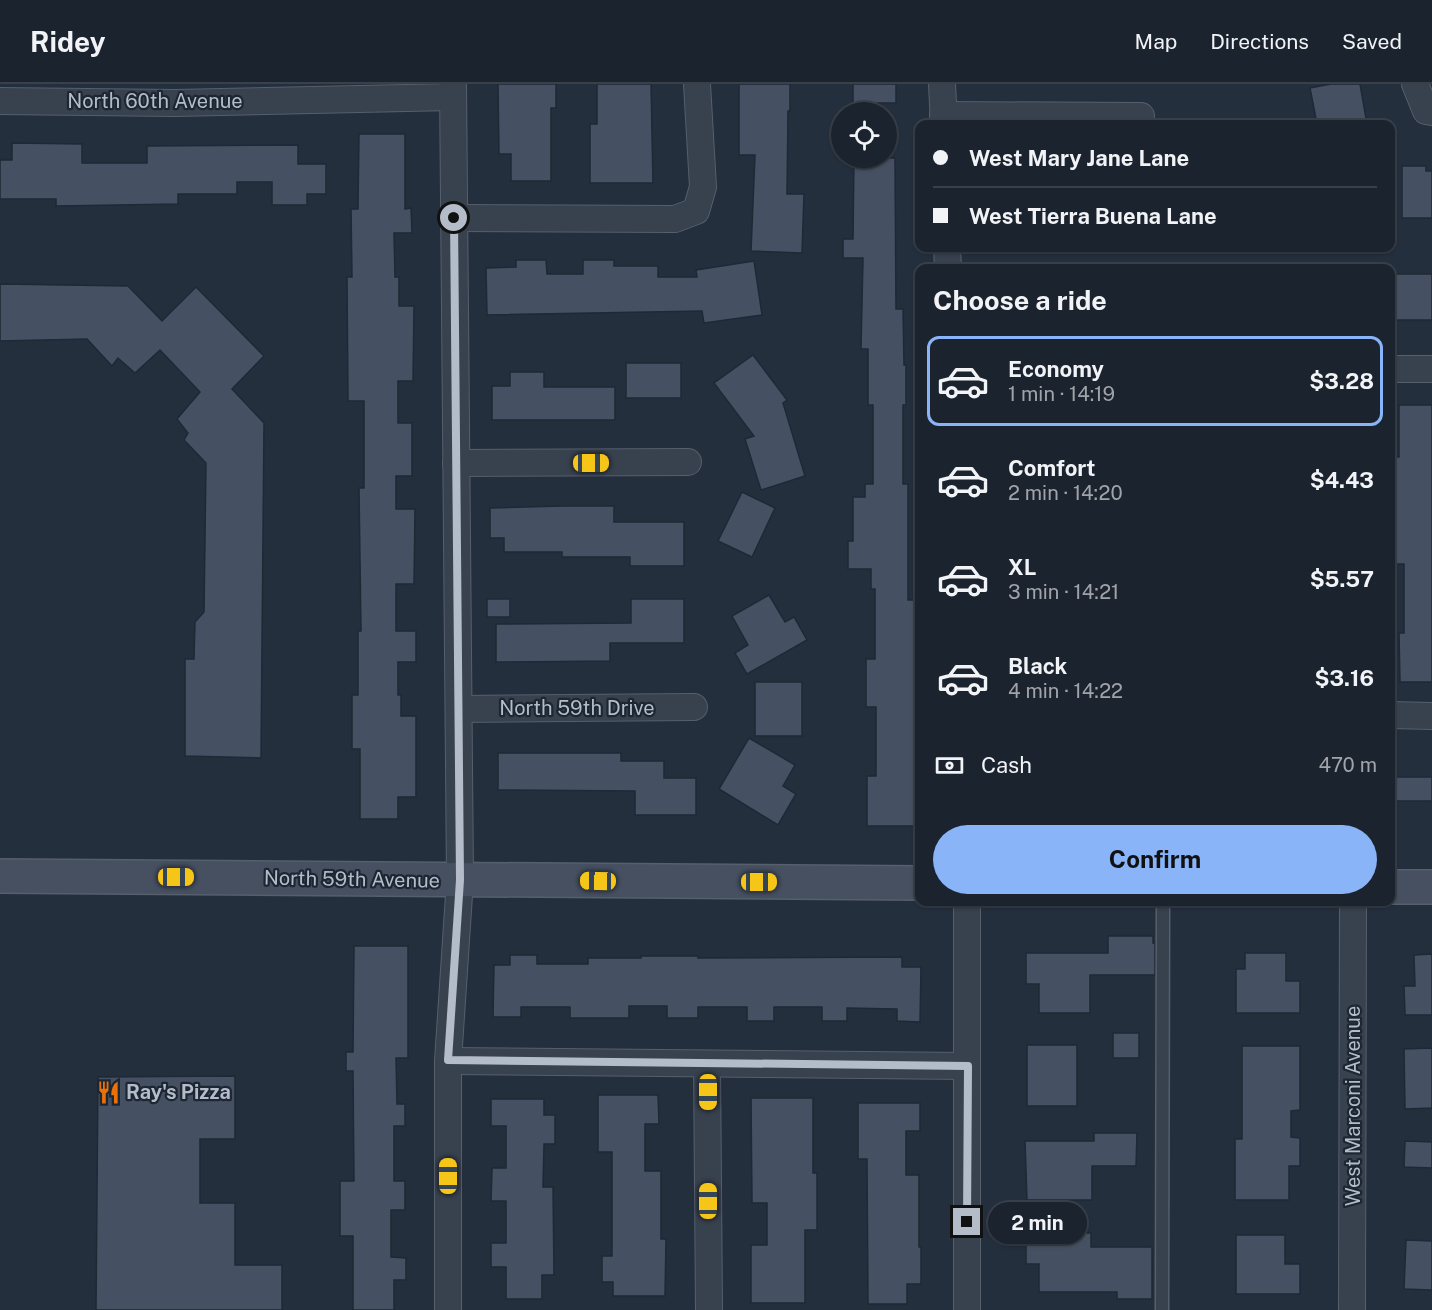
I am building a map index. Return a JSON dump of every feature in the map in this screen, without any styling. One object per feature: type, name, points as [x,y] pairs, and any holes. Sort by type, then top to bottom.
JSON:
[{"type":"main road","name":"North 59th Avenue","points":[[0,876],[915,883]]},
{"type":"main road","points":[[1395,887],[1432,887]]},
{"type":"street","points":[[454,218],[675,219],[696,211],[703,187],[697,84]]},
{"type":"street","points":[[942,84],[943,120],[1141,116]]},
{"type":"street","points":[[1415,84],[1429,112]]},
{"type":"street","points":[[448,1310],[448,1060],[460,880],[453,90]]},
{"type":"street","name":"North 60th Avenue","points":[[0,101],[174,102],[453,90]]},
{"type":"street","points":[[1395,369],[1432,369]]},
{"type":"street","points":[[456,463],[688,462]]},
{"type":"street","name":"North 59th Drive","points":[[460,709],[694,707]]},
{"type":"street","points":[[1395,715],[1432,716]]},
{"type":"street","points":[[967,906],[967,1310]]},
{"type":"street","name":"West Marconi Avenue","points":[[1352,1310],[1353,906]]},
{"type":"street","points":[[448,1060],[968,1066]]},
{"type":"street","points":[[707,1064],[709,1310]]},
{"type":"lane","points":[[1162,1310],[1163,906]]},
{"type":"building","points":[[498,84],[556,84],[556,108],[551,108],[551,181],[511,181],[511,154],[499,154]]},
{"type":"building","points":[[597,84],[651,84],[653,183],[590,183],[590,124],[597,124]]},
{"type":"building","points":[[739,84],[790,84],[787,194],[804,194],[802,253],[751,251],[755,155],[739,155]]},
{"type":"building","points":[[853,84],[896,84],[896,102],[853,102]]},
{"type":"building","points":[[1331,84],[1360,84],[1366,120],[1316,120],[1310,88]]},
{"type":"building","points":[[359,134],[405,134],[405,209],[411,208],[412,233],[394,233],[395,277],[399,277],[399,306],[414,306],[413,381],[398,381],[398,423],[412,423],[412,476],[396,476],[396,509],[415,509],[414,584],[396,584],[396,631],[416,631],[416,662],[398,662],[398,695],[401,695],[401,716],[416,716],[416,797],[398,797],[398,819],[360,819],[360,749],[352,749],[352,695],[358,695],[358,631],[361,631],[359,488],[364,488],[364,401],[348,401],[347,277],[352,277],[351,209],[358,209]]},
{"type":"building","points":[[12,143],[82,144],[82,163],[147,163],[147,146],[298,145],[298,164],[326,164],[326,194],[307,194],[307,205],[272,205],[272,182],[237,182],[237,194],[178,194],[178,204],[56,206],[56,199],[0,199],[0,160],[12,160]]},
{"type":"building","points":[[1402,166],[1426,166],[1426,171],[1432,171],[1432,218],[1402,218]]},
{"type":"building","points":[[854,168],[895,168],[896,309],[903,309],[904,365],[906,365],[906,405],[903,405],[903,484],[908,484],[908,600],[915,600],[915,826],[867,826],[867,776],[876,776],[876,707],[866,707],[866,659],[875,659],[875,589],[871,589],[871,569],[848,569],[848,541],[853,541],[853,497],[865,497],[865,484],[873,484],[873,405],[868,405],[868,349],[861,349],[863,258],[843,258],[843,239],[853,239]]},
{"type":"building","points":[[516,260],[546,260],[547,274],[583,274],[583,260],[614,260],[614,266],[658,266],[658,277],[697,277],[696,270],[754,261],[762,315],[704,323],[702,311],[487,315],[486,268],[516,267]]},
{"type":"building","points":[[1396,274],[1432,274],[1432,320],[1396,320]]},
{"type":"building","points":[[0,284],[128,286],[162,321],[196,287],[264,356],[232,389],[264,423],[261,758],[185,756],[185,659],[194,659],[195,622],[204,612],[206,463],[184,440],[188,433],[177,419],[200,392],[160,350],[135,373],[118,358],[112,366],[87,339],[0,341]]},
{"type":"building","points":[[753,355],[787,400],[783,403],[805,476],[761,490],[745,439],[754,436],[714,383]]},
{"type":"building","points":[[626,363],[681,363],[681,398],[626,398]]},
{"type":"building","points":[[510,372],[544,372],[544,387],[615,387],[615,420],[492,420],[492,386],[510,386]]},
{"type":"building","points":[[1399,405],[1432,405],[1432,682],[1400,682],[1399,633],[1404,633],[1404,564],[1395,564],[1395,457],[1399,457]]},
{"type":"building","points":[[742,492],[775,508],[752,557],[718,541]]},
{"type":"building","points":[[614,506],[614,522],[684,522],[684,566],[630,566],[630,557],[562,557],[562,552],[504,552],[504,538],[490,538],[490,508]]},
{"type":"building","points":[[769,595],[785,622],[794,617],[807,640],[747,674],[735,653],[748,645],[732,616]]},
{"type":"building","points":[[487,599],[510,599],[510,617],[487,617]]},
{"type":"building","points":[[631,599],[684,599],[684,643],[610,643],[610,661],[496,662],[496,624],[631,623]]},
{"type":"building","points":[[755,682],[802,682],[802,736],[755,736]]},
{"type":"building","points":[[749,738],[795,765],[783,786],[796,794],[778,825],[719,789]]},
{"type":"building","points":[[498,753],[621,753],[621,761],[664,761],[664,778],[696,778],[696,815],[635,815],[635,791],[498,790]]},
{"type":"building","points":[[1395,777],[1432,777],[1432,801],[1395,801]]},
{"type":"building","points":[[1108,936],[1153,936],[1155,975],[1090,975],[1090,1013],[1039,1013],[1039,984],[1026,984],[1026,953],[1108,953]]},
{"type":"building","points":[[354,946],[408,946],[408,1058],[396,1058],[397,1104],[405,1104],[405,1126],[394,1126],[394,1181],[405,1181],[405,1210],[391,1210],[391,1257],[406,1258],[406,1280],[394,1280],[394,1310],[353,1310],[353,1236],[340,1236],[340,1181],[354,1181],[353,1071],[346,1071],[346,1052],[353,1052]]},
{"type":"building","points":[[1245,953],[1286,953],[1286,981],[1300,981],[1300,1013],[1236,1013],[1236,969],[1245,969]]},
{"type":"building","points":[[1432,954],[1432,1015],[1405,1015],[1404,986],[1415,986],[1414,955]]},
{"type":"building","points":[[510,955],[537,955],[537,964],[588,964],[588,958],[641,958],[641,956],[902,957],[902,967],[921,967],[920,1022],[897,1021],[897,1009],[847,1008],[847,1021],[822,1021],[822,1007],[774,1007],[774,1021],[747,1021],[747,1007],[698,1007],[698,1018],[667,1018],[667,1006],[629,1006],[629,1018],[570,1018],[570,1007],[521,1007],[521,1017],[493,1017],[494,965],[510,965]]},
{"type":"building","points":[[1113,1033],[1139,1033],[1139,1058],[1113,1058]]},
{"type":"building","points":[[1027,1045],[1077,1045],[1077,1106],[1027,1106]]},
{"type":"building","points":[[1242,1046],[1300,1046],[1300,1110],[1291,1111],[1291,1137],[1300,1138],[1300,1166],[1289,1166],[1289,1200],[1235,1200],[1235,1139],[1242,1139]]},
{"type":"building","points":[[1432,1048],[1432,1108],[1405,1109],[1404,1049]]},
{"type":"building","points":[[235,1076],[235,1139],[200,1139],[200,1203],[235,1203],[235,1265],[282,1265],[282,1310],[96,1310],[98,1077]]},
{"type":"building","points":[[598,1095],[658,1095],[659,1124],[645,1124],[645,1171],[661,1171],[661,1239],[666,1239],[665,1296],[613,1296],[613,1282],[602,1282],[602,1256],[612,1256],[612,1152],[598,1152]]},
{"type":"building","points":[[751,1098],[813,1098],[813,1173],[817,1173],[817,1230],[805,1230],[805,1303],[751,1303],[751,1245],[767,1245],[767,1203],[752,1203]]},
{"type":"building","points":[[491,1099],[544,1099],[544,1115],[555,1115],[555,1144],[544,1144],[543,1187],[553,1187],[554,1275],[542,1275],[542,1299],[506,1299],[506,1267],[491,1267],[491,1243],[506,1243],[506,1201],[491,1201],[492,1168],[506,1168],[506,1126],[491,1126]]},
{"type":"building","points":[[858,1103],[920,1103],[920,1131],[906,1131],[906,1175],[919,1175],[921,1284],[907,1284],[907,1304],[868,1304],[867,1159],[858,1159]]},
{"type":"building","points":[[1094,1133],[1137,1133],[1136,1166],[1092,1166],[1092,1200],[1027,1200],[1025,1141],[1094,1141]]},
{"type":"building","points":[[1405,1141],[1432,1142],[1432,1168],[1404,1167]]},
{"type":"building","points":[[1026,1233],[1091,1233],[1091,1247],[1152,1247],[1152,1299],[1117,1299],[1117,1292],[1039,1292],[1039,1264],[1026,1264]]},
{"type":"building","points":[[1236,1235],[1285,1235],[1285,1264],[1300,1264],[1300,1294],[1236,1294]]},
{"type":"building","points":[[1406,1240],[1432,1241],[1432,1290],[1404,1289]]},
{"type":"place","name":"Ray's Pizza","points":[[108,1092]]},
{"type":"route","points":[[454,218],[460,880],[448,1060],[968,1066],[967,1222]]}]
